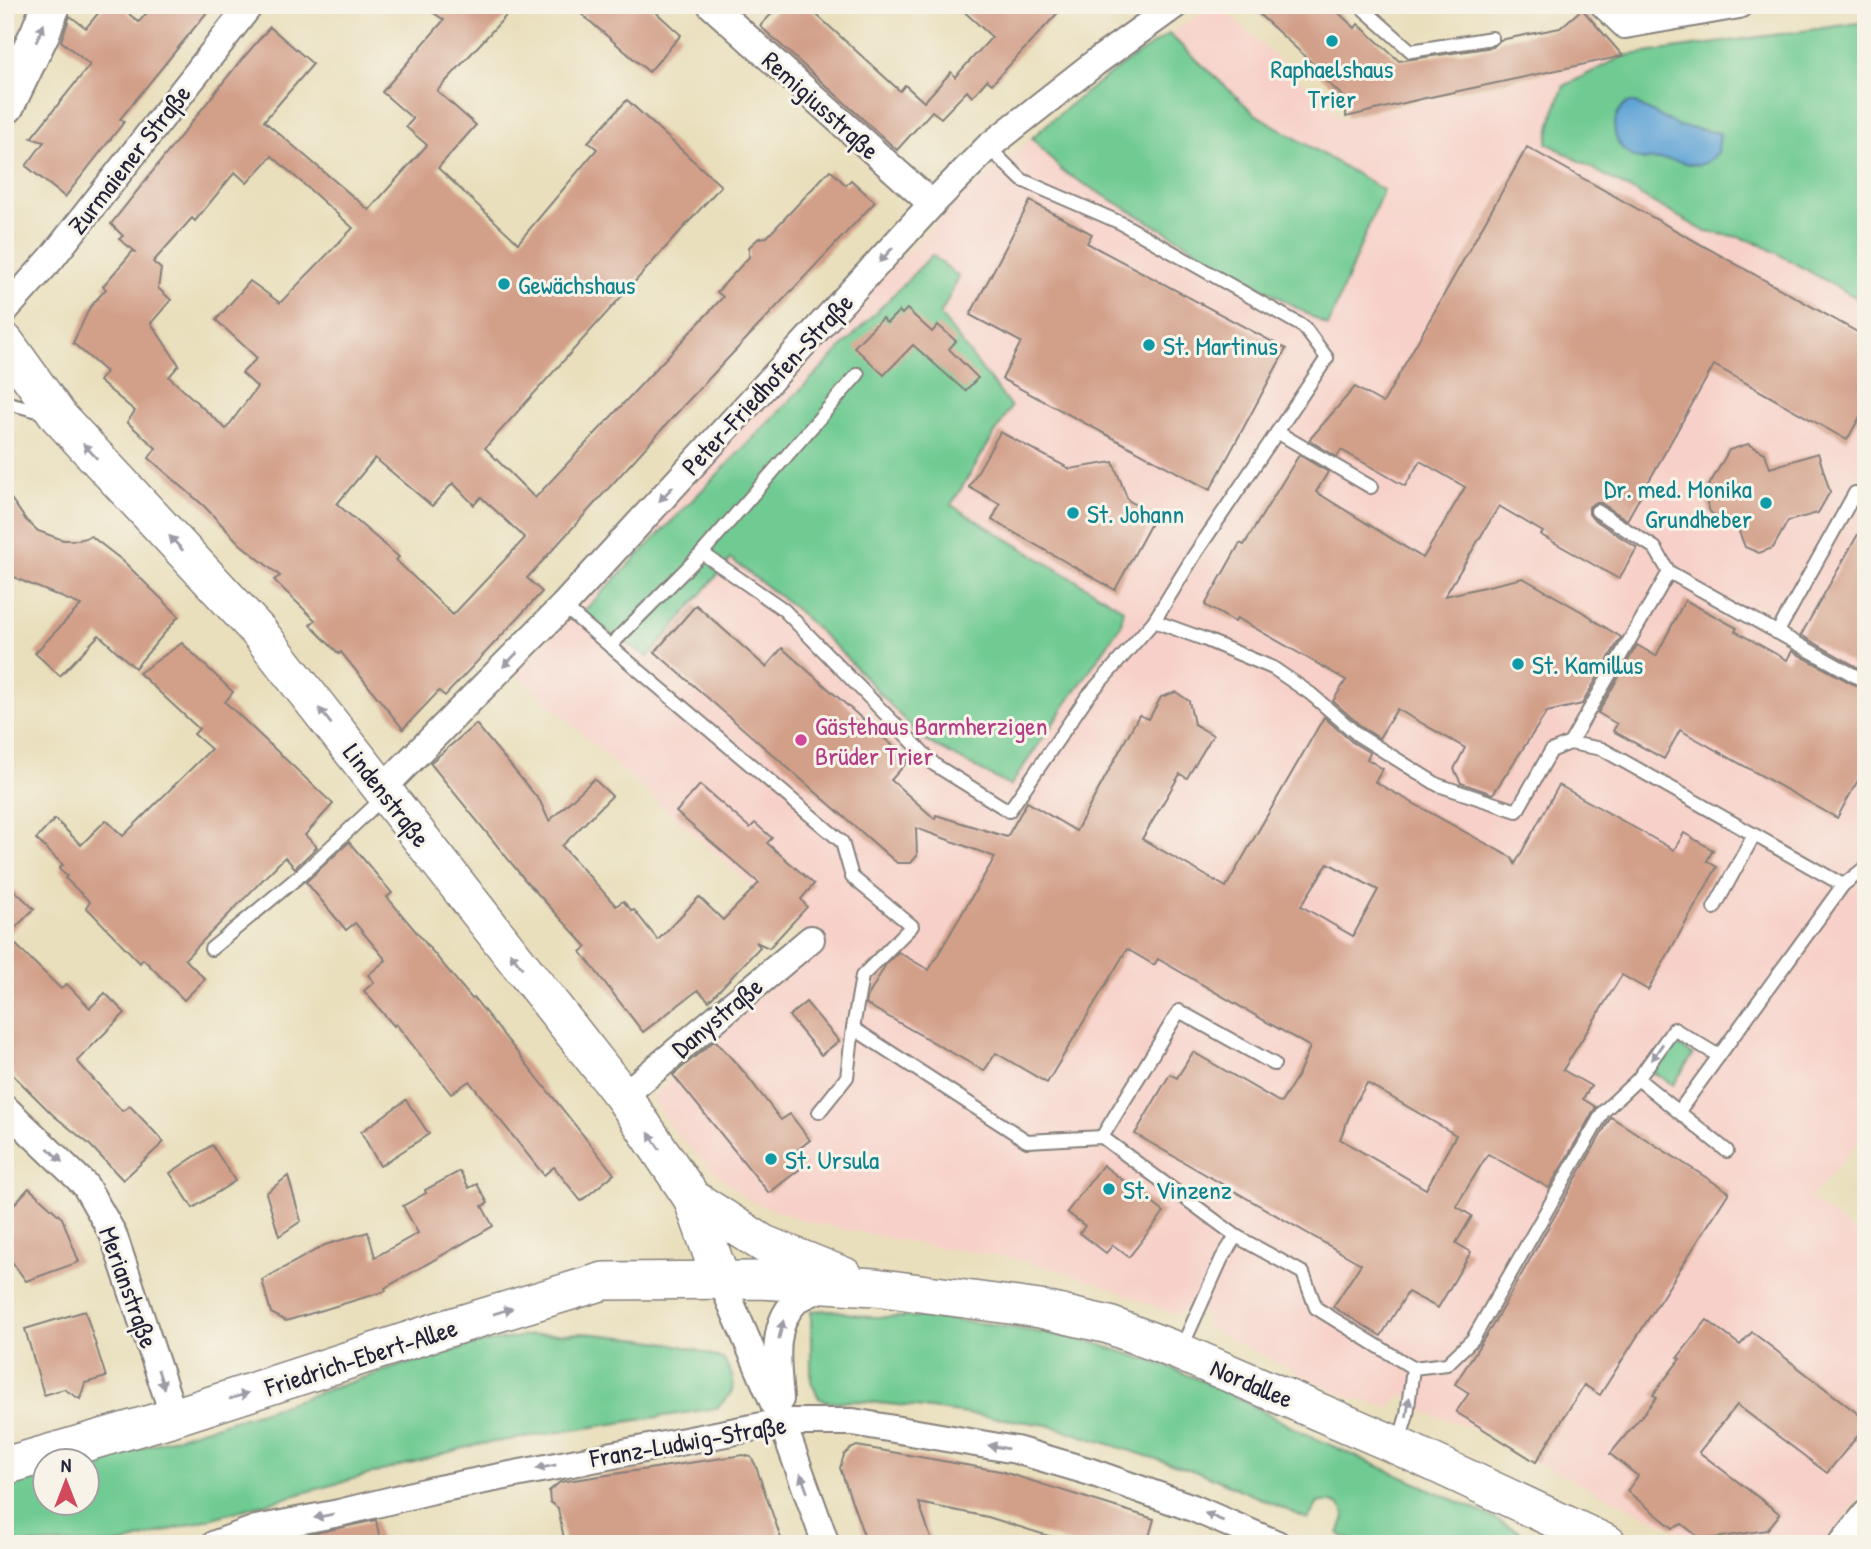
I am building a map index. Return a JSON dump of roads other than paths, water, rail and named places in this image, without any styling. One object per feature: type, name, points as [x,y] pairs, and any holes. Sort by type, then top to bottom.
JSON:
[{"type":"main road","points":[[5,105],[51,5]]},
{"type":"main road","name":"Lindenstraße","points":[[5,342],[59,417],[258,631],[623,1096],[697,1210],[721,1280]]},
{"type":"main road","points":[[604,1281],[672,1259],[694,1241],[697,1210]]},
{"type":"main road","name":"Nordallee","points":[[697,1210],[764,1244],[875,1287]]},
{"type":"main road","name":"Nordallee","points":[[721,1280],[875,1287],[1040,1309],[1110,1325],[1180,1352],[1398,1446],[1608,1544]]},
{"type":"main road","name":"Friedrich-Ebert-Allee","points":[[5,1466],[174,1417],[438,1331],[604,1281],[721,1280]]},
{"type":"street","name":"Zurmaiener Straße","points":[[5,310],[51,259],[250,5]]},
{"type":"street","name":"Remigiusstraße","points":[[711,5],[932,204]]},
{"type":"street","name":"Peter-Friedhofen-Straße","points":[[384,792],[563,606],[932,204],[988,147],[1096,62],[1175,5]]},
{"type":"street","points":[[1604,5],[1625,25],[1739,5]]},
{"type":"street","name":"Danystraße","points":[[623,1096],[810,939]]},
{"type":"street","name":"Merianstraße","points":[[5,1108],[85,1185],[113,1234],[174,1417]]},
{"type":"street","points":[[721,1280],[782,1422],[826,1544]]},
{"type":"street","points":[[782,1422],[777,1358],[784,1318],[796,1301],[830,1285]]},
{"type":"street","name":"Franz-Ludwig-Straße","points":[[215,1544],[256,1529],[339,1513],[433,1490],[782,1422],[853,1422],[1016,1450],[1091,1472],[1193,1508],[1277,1544]]},
{"type":"street","points":[[1842,1544],[1866,1514]]},
{"type":"lane","points":[[1359,5],[1410,51],[1492,38]]},
{"type":"lane","points":[[702,553],[783,609],[935,765],[1009,811],[1087,697],[1154,621],[1195,554],[1327,358],[1304,327],[1121,223],[1022,180],[988,147]]},
{"type":"lane","points":[[610,646],[702,553],[858,374]]},
{"type":"lane","points":[[5,402],[59,417]]},
{"type":"lane","points":[[1277,432],[1370,487]]},
{"type":"lane","points":[[1777,633],[1856,494]]},
{"type":"lane","points":[[1597,511],[1655,548],[1670,572],[1866,682]]},
{"type":"lane","points":[[1570,744],[1670,572]]},
{"type":"lane","points":[[563,606],[842,842],[852,877],[912,926],[862,976],[847,1077],[819,1112]]},
{"type":"lane","points":[[1154,621],[1273,668],[1311,694],[1358,735],[1438,785],[1517,811],[1551,751],[1570,744],[1602,749],[1843,885]]},
{"type":"lane","points":[[211,949],[303,873],[384,792]]},
{"type":"lane","points":[[1714,908],[1754,835]]},
{"type":"lane","points":[[1679,1111],[1843,885],[1866,867]]},
{"type":"lane","points":[[1102,1137],[1180,1011],[1274,1065]]},
{"type":"lane","points":[[853,1028],[1027,1141],[1102,1137],[1236,1236],[1303,1273],[1316,1308],[1413,1368],[1447,1364],[1473,1339],[1604,1112],[1639,1079],[1674,1029],[1719,1056]]},
{"type":"lane","points":[[1639,1079],[1727,1151]]},
{"type":"lane","points":[[1180,1352],[1222,1258],[1236,1236]]},
{"type":"lane","points":[[1398,1446],[1407,1415],[1413,1368]]},
{"type":"water","points":[[1627,103],[1635,103],[1678,126],[1720,133],[1718,152],[1707,162],[1696,165],[1641,159],[1629,154],[1622,148],[1615,134],[1616,117]]},
{"type":"place","name":"Raphaelshaus Trier","points":[[1332,41]]},
{"type":"place","name":"Gewächshaus","points":[[504,284]]},
{"type":"place","name":"St. Martinus","points":[[1149,345]]},
{"type":"place","name":"Dr. med. Monika Grundheber","points":[[1766,503]]},
{"type":"place","name":"St. Johann","points":[[1073,513]]},
{"type":"place","name":"St. Kamillus","points":[[1518,664]]},
{"type":"place","name":"Gästehaus Barmherzigen Brüder Trier","points":[[801,740]]},
{"type":"place","name":"St. Ursula","points":[[771,1159]]},
{"type":"place","name":"St. Vinzenz","points":[[1109,1189]]}]
